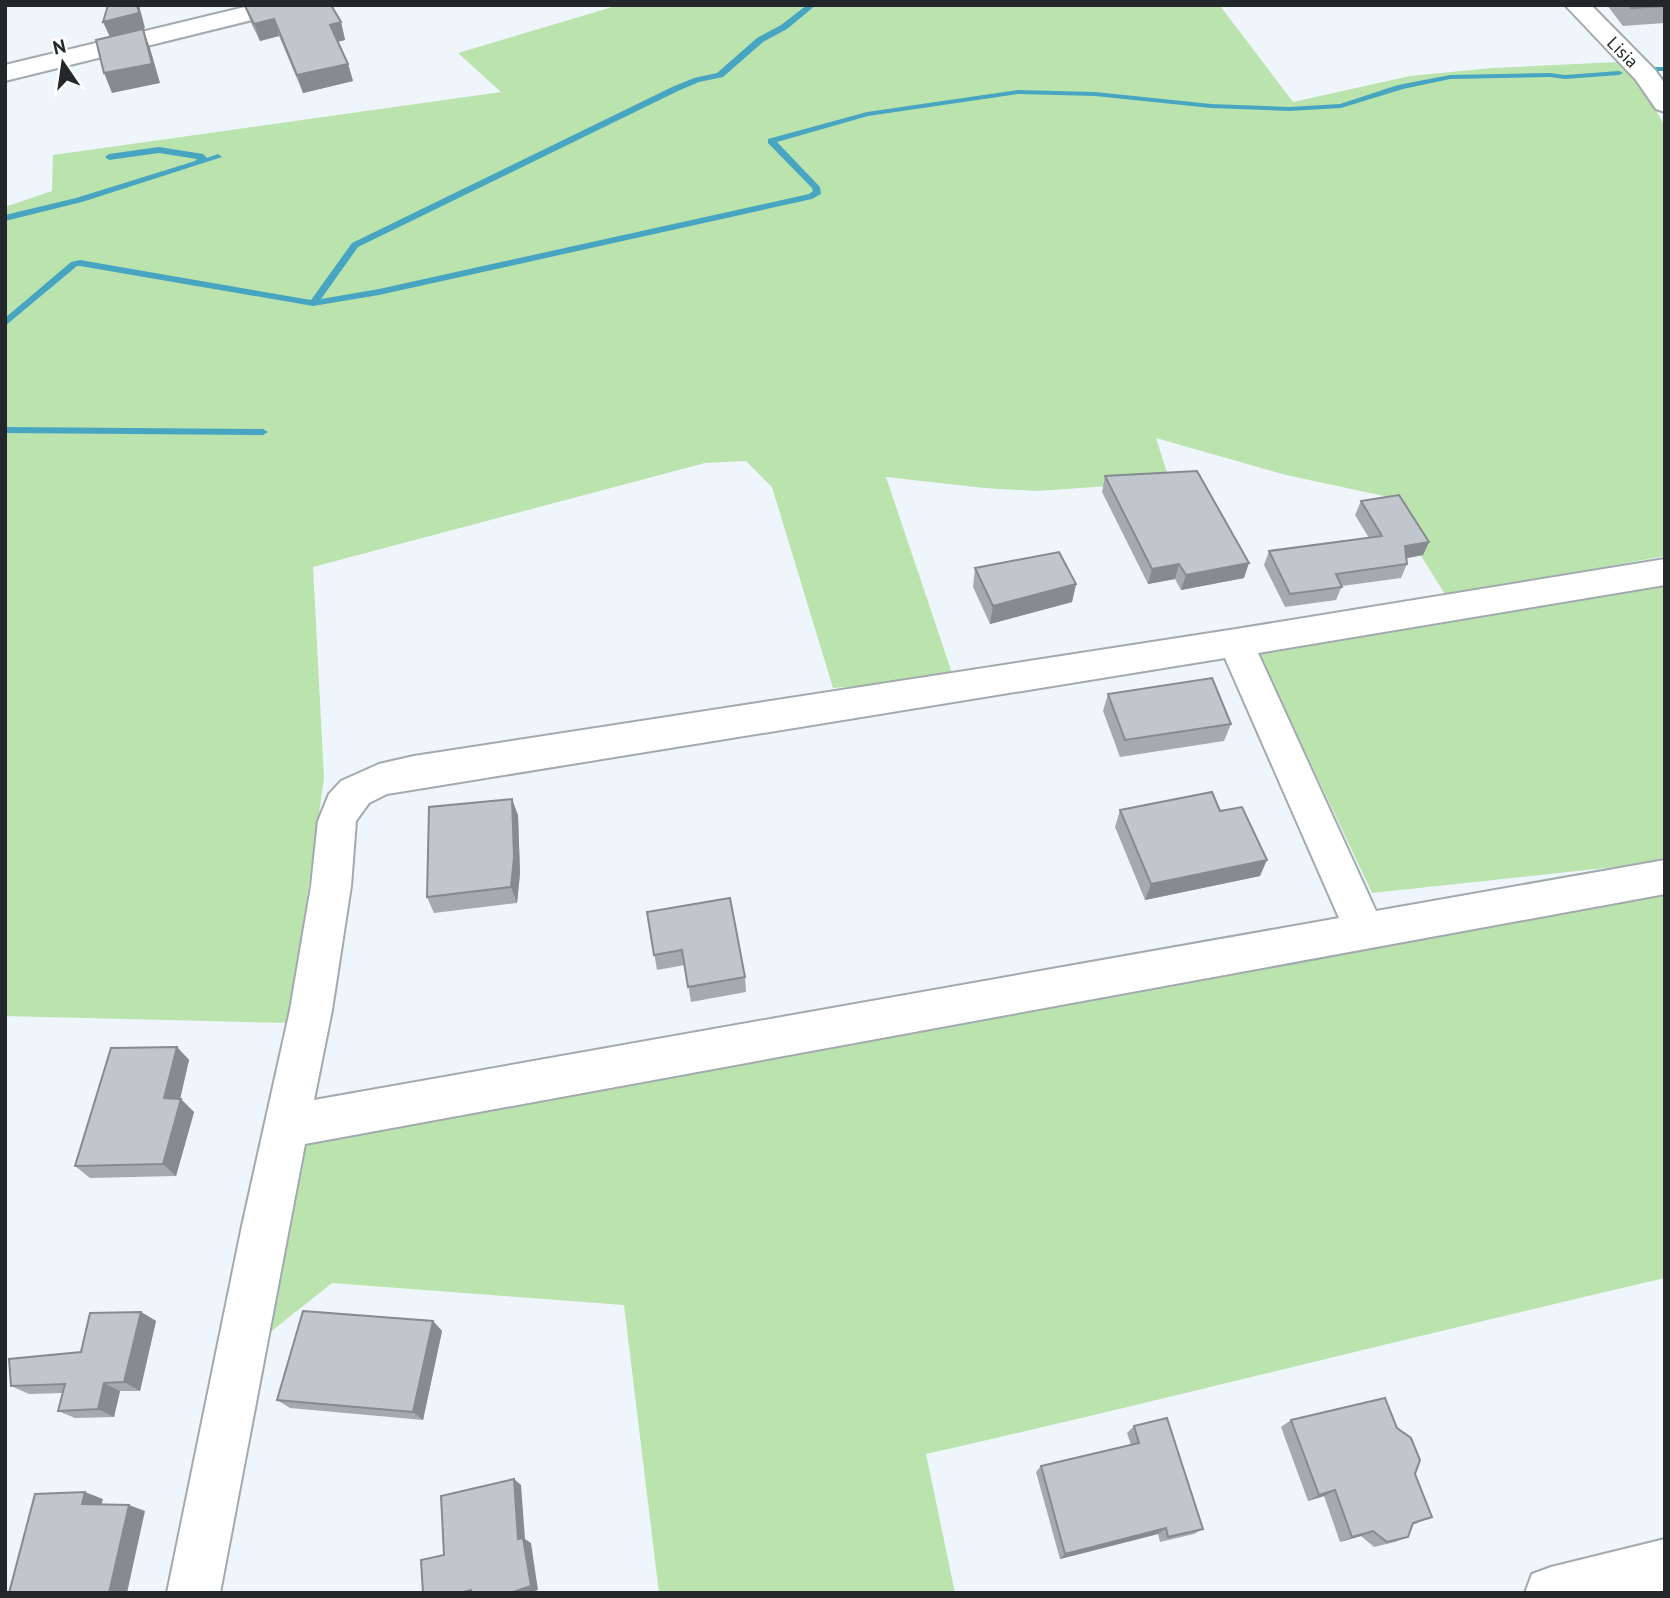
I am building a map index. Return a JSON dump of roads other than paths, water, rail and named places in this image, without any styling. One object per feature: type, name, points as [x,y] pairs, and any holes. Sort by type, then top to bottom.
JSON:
[{"type":"street","points":[[5,73],[284,5]]},
{"type":"street","name":"Lisia","points":[[1577,5],[1656,75],[1665,104]]},
{"type":"street","points":[[193,1593],[321,957],[337,821],[349,799],[365,786],[414,772],[1236,643],[1665,572]]},
{"type":"street","points":[[1236,643],[1365,931]]},
{"type":"street","points":[[287,1126],[1665,877]]},
{"type":"street","points":[[1550,1593],[1665,1565]]},
{"type":"waterway","points":[[313,303],[355,245],[675,89],[720,75],[760,40],[784,27],[812,5]]},
{"type":"waterway","points":[[1651,69],[1665,69]]},
{"type":"waterway","points":[[313,303],[379,292],[812,196],[818,192],[816,187],[771,141],[867,114],[1018,92],[1095,94],[1211,106],[1289,109],[1341,106],[1401,87],[1450,77],[1565,77],[1619,73]]},
{"type":"waterway","points":[[109,157],[159,150],[203,157],[199,162]]},
{"type":"waterway","points":[[5,218],[79,200],[218,157]]},
{"type":"waterway","points":[[5,323],[74,264],[80,263],[313,303]]},
{"type":"waterway","points":[[5,430],[263,432]]}]
